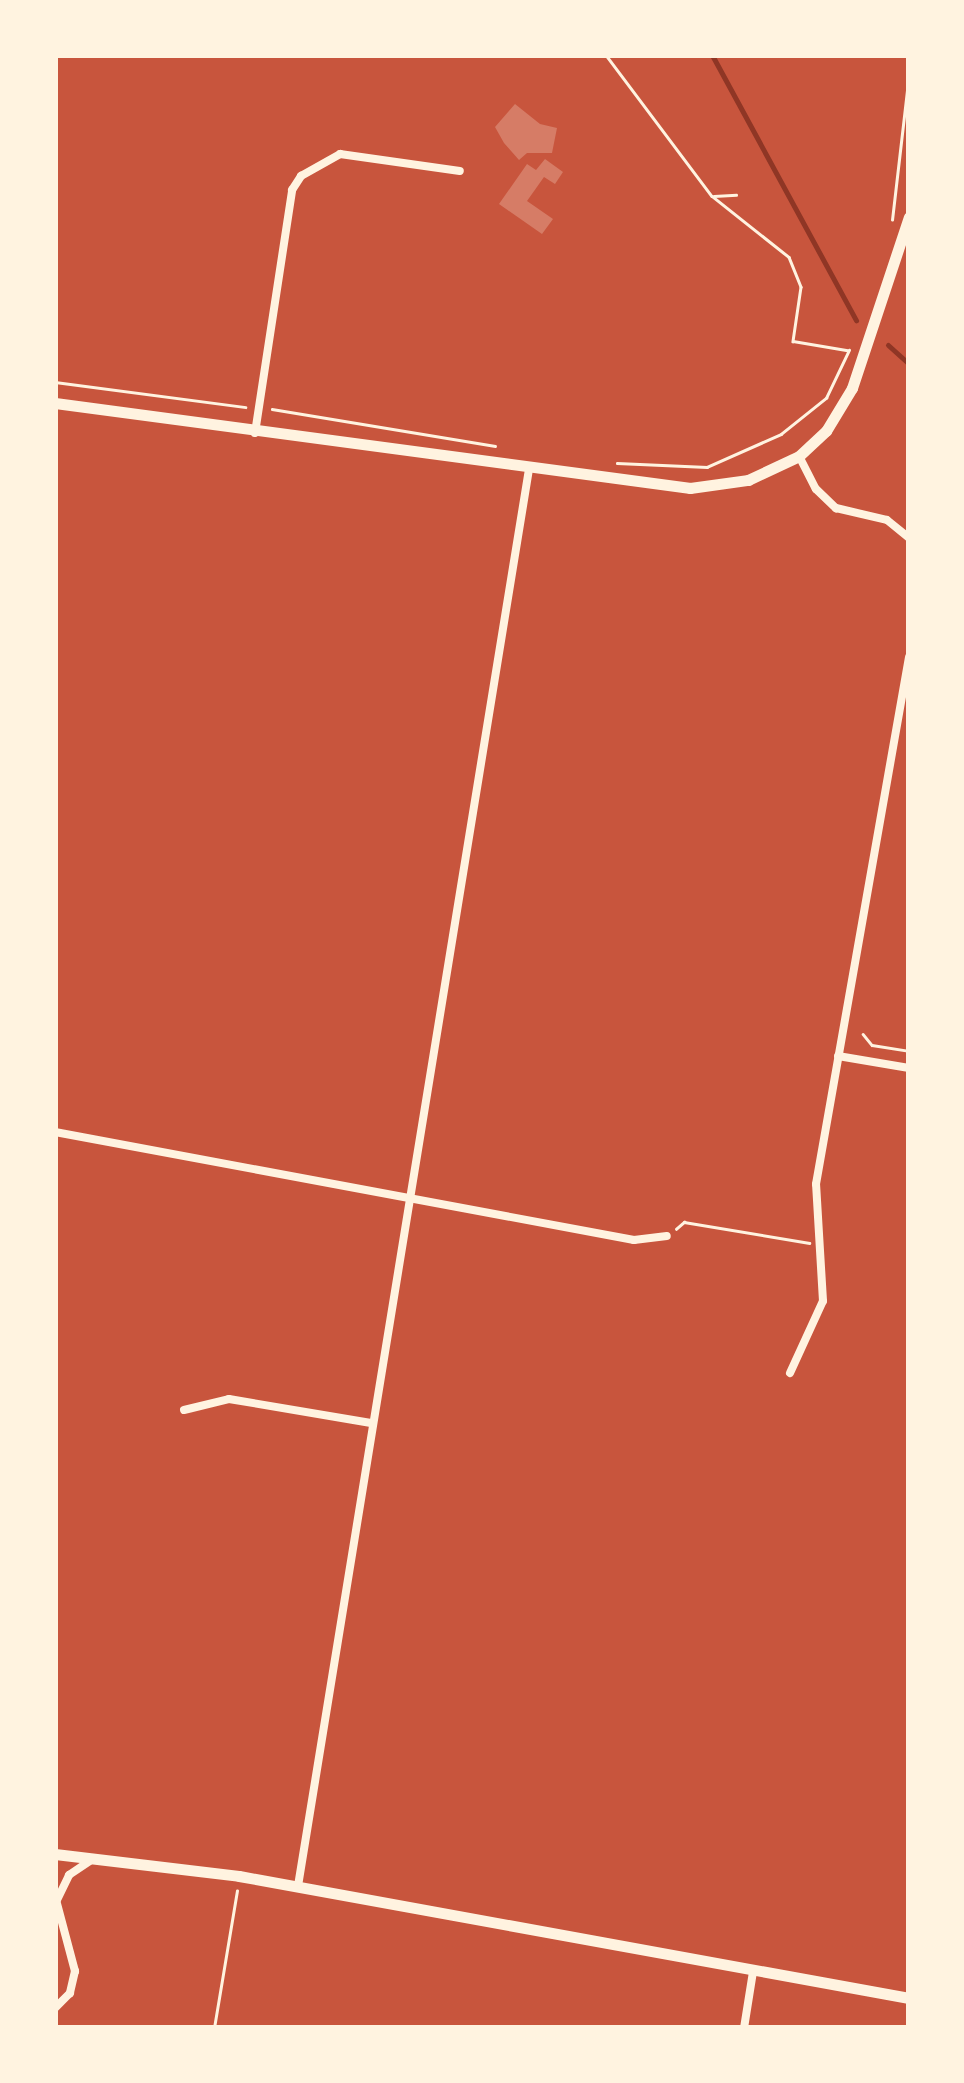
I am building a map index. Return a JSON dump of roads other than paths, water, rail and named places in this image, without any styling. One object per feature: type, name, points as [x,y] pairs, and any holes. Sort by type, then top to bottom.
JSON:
[{"type":"main road","points":[[55,403],[254,433],[690,488],[748,480],[800,456],[826,431],[852,388],[909,217]]},
{"type":"main road","points":[[55,1855],[239,1876],[909,1998]]},
{"type":"street","points":[[254,433],[292,190],[301,176],[340,154],[460,171]]},
{"type":"street","points":[[800,456],[816,489],[836,508],[887,520],[909,538]]},
{"type":"street","points":[[298,1886],[407,1198],[529,468]]},
{"type":"street","points":[[790,1372],[819,1317],[822,1246],[815,1195],[909,657]]},
{"type":"street","points":[[838,1056],[909,1068]]},
{"type":"street","points":[[55,1132],[634,1240],[667,1236]]},
{"type":"street","points":[[184,1410],[229,1398],[371,1423]]},
{"type":"street","points":[[55,2008],[70,1993],[75,1971],[56,1898],[69,1875],[94,1858]]},
{"type":"street","points":[[744,2028],[753,1972]]},
{"type":"waterway","points":[[712,55],[856,320]]},
{"type":"waterway","points":[[888,345],[909,364]]}]
